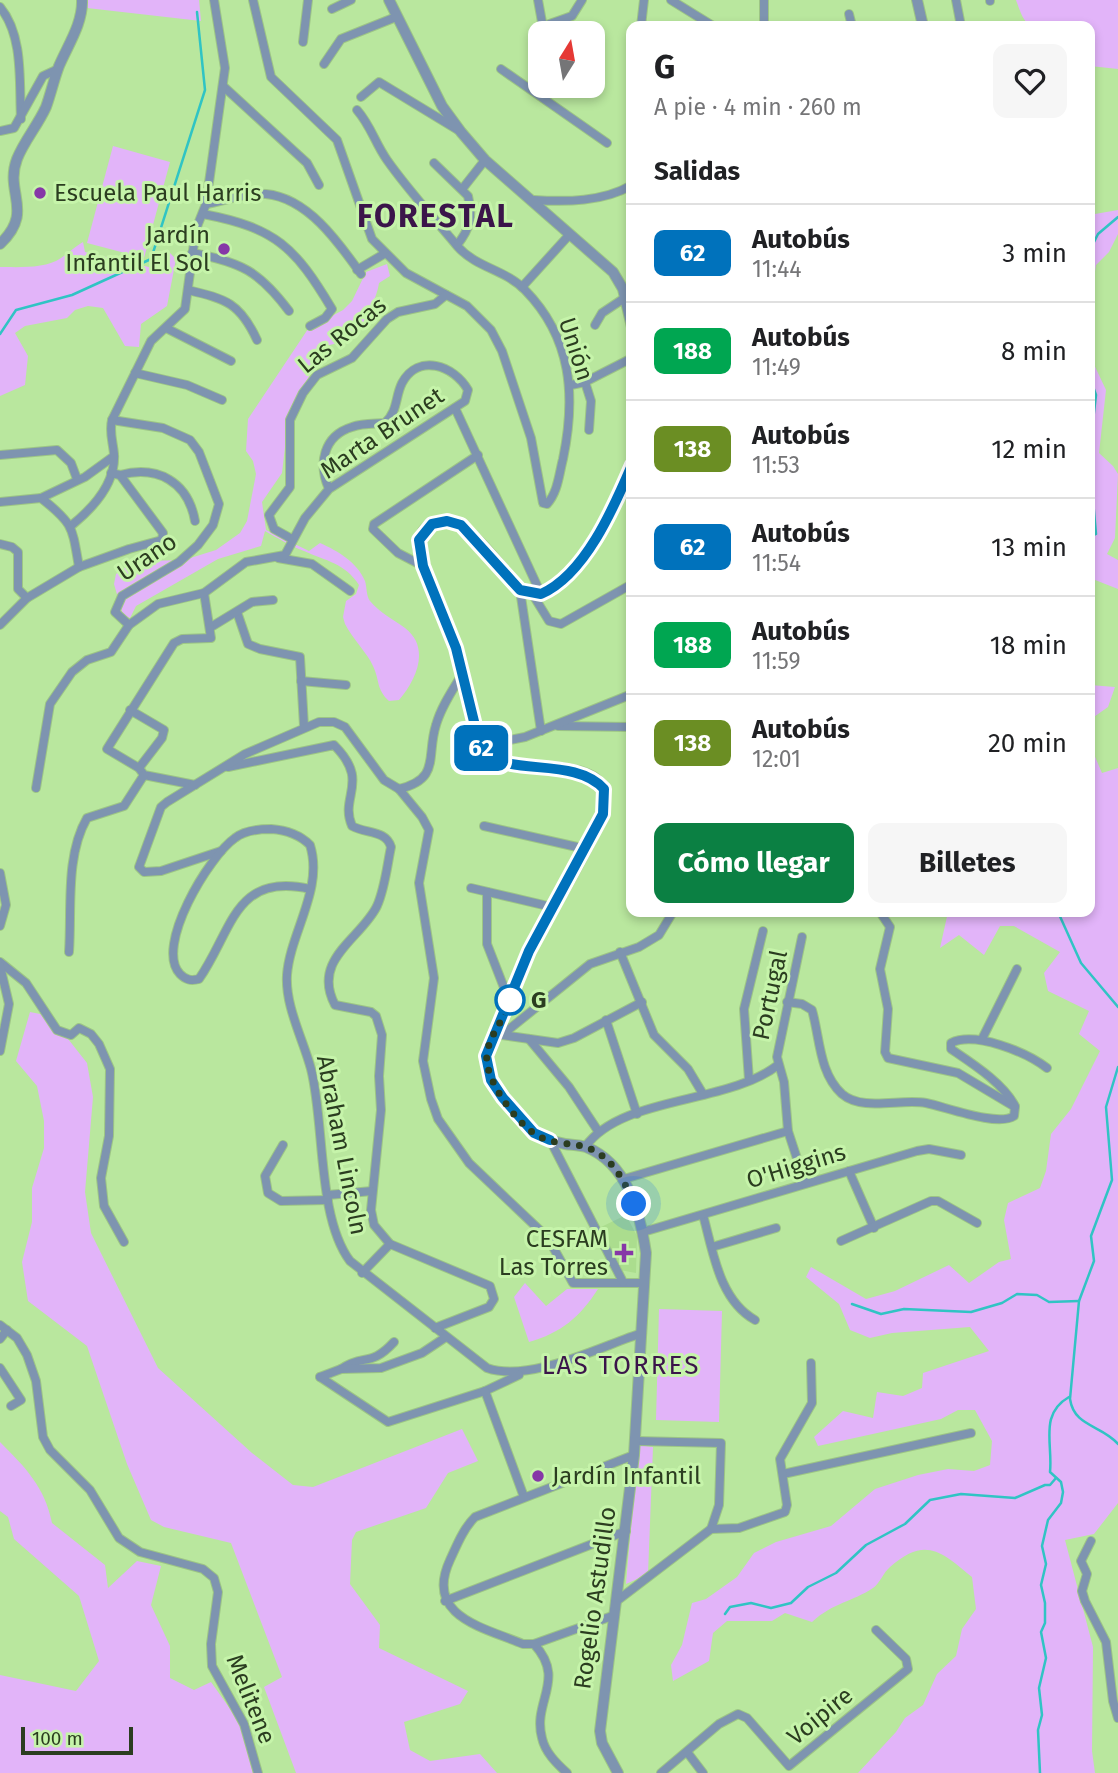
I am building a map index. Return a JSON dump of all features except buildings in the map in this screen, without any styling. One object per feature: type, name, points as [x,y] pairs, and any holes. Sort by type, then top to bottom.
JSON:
[{"type":"street","points":[[0,244],[11,234],[20,210],[15,178],[18,158],[45,108],[58,69],[78,26],[82,0]]},
{"type":"street","points":[[0,625],[27,598],[79,568],[162,540],[163,534],[116,474],[110,429],[151,341],[185,309],[196,229],[206,204],[225,68],[214,0]]},
{"type":"street","points":[[253,0],[271,77],[337,140],[372,239],[384,254],[406,273],[446,295]]},
{"type":"street","points":[[303,42],[308,0]]},
{"type":"street","points":[[332,9],[351,0]]},
{"type":"street","points":[[390,0],[442,106],[461,132],[485,160],[534,200],[613,272],[626,297],[602,313],[595,325]]},
{"type":"street","points":[[538,0],[542,21]]},
{"type":"street","points":[[562,21],[572,16],[582,0]]},
{"type":"street","points":[[635,0],[643,4]]},
{"type":"street","points":[[671,0],[705,21]]},
{"type":"street","points":[[764,0],[764,21]]},
{"type":"street","points":[[917,0],[922,21]]},
{"type":"street","points":[[956,0],[960,21]]},
{"type":"street","points":[[0,7],[12,27],[18,52],[21,119]]},
{"type":"street","points":[[849,14],[851,21]]},
{"type":"street","points":[[324,64],[341,39],[397,17]]},
{"type":"street","points":[[0,131],[14,128],[43,76],[58,69]]},
{"type":"street","points":[[502,69],[528,87]]},
{"type":"street","points":[[361,97],[379,82],[461,132]]},
{"type":"street","points":[[223,86],[307,163],[319,185]]},
{"type":"street","points":[[545,98],[607,143]]},
{"type":"street","name":"Unión","points":[[357,110],[372,128],[385,156],[457,245],[479,265],[522,287],[544,312],[554,332],[571,385],[570,426],[553,497],[545,504],[531,438],[502,351],[479,316],[446,295]]},
{"type":"street","points":[[463,188],[485,160]]},
{"type":"street","points":[[434,163],[463,188],[471,208],[468,231],[457,245]]},
{"type":"street","points":[[534,200],[560,202],[602,197],[626,187]]},
{"type":"street","points":[[206,204],[265,194],[284,199],[330,231],[359,272],[384,254]]},
{"type":"street","points":[[203,214],[243,223],[273,237],[307,268],[332,309],[325,318],[310,326]]},
{"type":"street","points":[[522,287],[570,234]]},
{"type":"street","points":[[192,253],[224,259],[246,268],[269,284],[289,311]]},
{"type":"street","points":[[188,290],[229,302],[248,322],[257,340]]},
{"type":"street","name":"Las Rocas","points":[[292,539],[274,529],[269,516],[290,487],[288,429],[303,393],[317,375],[352,358],[387,319],[398,312],[435,304],[446,295]]},
{"type":"street","points":[[166,328],[231,361]]},
{"type":"street","points":[[571,385],[585,382],[626,361]]},
{"type":"street","name":"Marta Brunet","points":[[278,558],[285,555],[305,518],[329,489],[455,408],[468,394],[456,372],[446,367],[421,368],[408,375],[402,383],[395,411],[385,423],[351,427],[338,434],[328,445],[322,460],[323,475],[329,489]]},
{"type":"street","points":[[135,373],[187,386],[222,400]]},
{"type":"street","points":[[585,382],[591,401],[589,430]]},
{"type":"street","points":[[455,408],[549,621],[561,624],[626,587]]},
{"type":"street","name":"Urano","points":[[113,420],[163,428],[190,440],[200,452],[219,504],[213,525],[198,545],[179,562],[122,596],[115,612],[130,625]]},
{"type":"street","points":[[0,455],[57,450],[71,463],[77,479]]},
{"type":"street","points":[[423,566],[388,545],[373,529],[374,524],[478,455]]},
{"type":"street","points":[[0,502],[41,498],[85,477],[114,456]]},
{"type":"street","points":[[116,474],[151,472],[170,477],[183,489],[193,506],[195,521]]},
{"type":"street","points":[[72,525],[96,506],[116,474]]},
{"type":"street","points":[[520,590],[537,594],[562,580],[585,554],[610,515],[626,479]]},
{"type":"street","points":[[41,498],[72,525],[79,568]]},
{"type":"street","points":[[541,731],[520,590],[469,532],[454,522],[432,524],[422,533],[418,548],[451,635],[480,746],[491,759],[576,772],[595,778],[604,789],[606,800],[603,814],[524,961],[498,1035],[486,1056],[491,1080],[522,1122],[534,1133],[550,1140],[623,1282]]},
{"type":"street","points":[[0,544],[12,547],[18,552],[18,589],[12,614]]},
{"type":"street","points":[[36,788],[50,704],[57,692],[72,672],[87,660],[111,652],[130,625],[158,604],[204,593],[246,562],[259,557],[312,564],[350,591]]},
{"type":"street","points":[[18,589],[27,598]]},
{"type":"street","points":[[195,785],[142,772],[107,749],[174,643],[182,639],[211,638],[204,593]]},
{"type":"street","points":[[211,627],[252,602],[273,600]]},
{"type":"street","points":[[237,612],[248,644],[300,657],[304,726]]},
{"type":"street","points":[[399,789],[413,785],[426,776],[432,761],[436,724],[461,676]]},
{"type":"street","points":[[301,681],[346,685]]},
{"type":"street","points":[[480,746],[506,742],[556,726],[626,697]]},
{"type":"street","points":[[69,952],[78,834],[88,818],[124,806],[162,738],[164,730],[130,709]]},
{"type":"street","points":[[221,851],[197,856],[161,872],[140,870],[161,807],[245,754],[268,747],[304,726],[334,722],[345,727],[384,779],[399,789],[429,830],[419,883],[434,978],[423,1061],[438,1119],[483,1180],[548,1238],[573,1283],[643,1283]]},
{"type":"street","points":[[556,726],[626,727]]},
{"type":"street","points":[[228,767],[244,766],[334,745],[349,764],[354,790],[349,811],[352,826],[384,835],[391,847],[378,904],[369,919],[340,948],[330,974],[330,995],[335,1005],[371,1012],[380,1024],[381,1110],[372,1191],[374,1225],[390,1244],[491,1286],[494,1299],[489,1307],[435,1328]]},
{"type":"street","points":[[484,826],[586,849]]},
{"type":"street","name":"Abraham Lincoln","points":[[221,851],[235,837],[261,829],[299,835],[310,845],[310,889],[287,976],[292,1010],[311,1070],[328,1198],[340,1246],[362,1273],[487,1368],[500,1373],[523,1373],[642,1333]]},
{"type":"street","points":[[221,851],[209,865],[182,915],[174,942],[175,968],[183,978],[192,981],[199,979],[233,920],[253,893],[269,887],[291,885],[310,889]]},
{"type":"street","points":[[0,873],[6,905],[0,926]]},
{"type":"street","points":[[471,888],[552,907]]},
{"type":"street","points":[[487,892],[487,944],[509,1003]]},
{"type":"street","points":[[498,1035],[590,964],[639,947],[659,935],[670,917]]},
{"type":"street","points":[[883,917],[890,927],[880,969],[888,1009],[885,1052],[888,1058],[958,1073],[1015,1107]]},
{"type":"street","points":[[749,1080],[744,1009],[763,931]]},
{"type":"street","name":"Portugal","points":[[802,937],[777,1049],[788,1131],[805,1184]]},
{"type":"street","points":[[620,952],[654,1035],[688,1069],[703,1094]]},
{"type":"street","points":[[0,964],[26,983],[57,1030],[71,1035],[79,1028],[91,1034],[99,1044],[110,1069],[109,1136],[101,1178],[104,1206],[124,1241]]},
{"type":"street","points":[[0,964],[9,1004],[0,1051]]},
{"type":"street","points":[[982,1039],[1017,969]]},
{"type":"street","points":[[498,1035],[558,1043],[642,1002]]},
{"type":"street","points":[[787,1002],[802,1003],[811,1010],[827,1073],[838,1090],[853,1101],[918,1102],[1001,1119],[1014,1116],[1015,1107],[1011,1098],[950,1046],[953,1041],[982,1039],[1035,1059],[1047,1068]]},
{"type":"street","points":[[606,1020],[637,1114]]},
{"type":"street","points":[[529,1039],[569,1087],[598,1131]]},
{"type":"street","points":[[585,1147],[598,1131],[637,1114],[703,1094],[723,1091],[778,1065]]},
{"type":"street","points":[[624,1179],[788,1131]]},
{"type":"street","name":"Rogelio Astudillo","points":[[550,1140],[585,1147],[612,1165],[624,1179],[643,1232],[646,1253],[636,1441],[600,1731],[602,1743],[618,1773]]},
{"type":"street","points":[[283,1145],[265,1176],[268,1193],[281,1201],[328,1198],[372,1191]]},
{"type":"street","name":"O'Higgins","points":[[643,1232],[929,1149],[961,1155]]},
{"type":"street","points":[[849,1171],[874,1228]]},
{"type":"street","points":[[841,1241],[915,1207],[937,1201],[977,1223]]},
{"type":"street","points":[[703,1215],[725,1287],[736,1305],[755,1320]]},
{"type":"street","points":[[712,1247],[776,1228]]},
{"type":"street","points":[[362,1273],[390,1244]]},
{"type":"street","points":[[0,1339],[4,1327]]},
{"type":"street","name":"Melitene","points":[[4,1327],[17,1338],[27,1355],[36,1381],[43,1437],[50,1450],[90,1490],[118,1538],[140,1552],[203,1569],[214,1578],[218,1592],[211,1644],[212,1666],[244,1724],[258,1773]]},
{"type":"street","points":[[341,1369],[381,1368],[422,1353],[446,1337]]},
{"type":"street","points":[[394,1342],[373,1360],[352,1362],[320,1377],[388,1422],[485,1391],[523,1373]]},
{"type":"street","points":[[711,1529],[739,1528],[778,1517],[787,1506],[781,1454],[812,1403],[811,1363]]},
{"type":"street","points":[[0,1368],[21,1400],[10,1406]]},
{"type":"street","points":[[485,1391],[524,1497]]},
{"type":"street","points":[[783,1474],[971,1433]]},
{"type":"street","points":[[618,1600],[711,1529],[719,1506],[722,1443],[636,1441]]},
{"type":"street","points":[[615,1615],[534,1644],[523,1644],[462,1617],[445,1601],[442,1577],[470,1522],[524,1497],[634,1455]]},
{"type":"street","points":[[445,1601],[626,1531]]},
{"type":"street","points":[[1091,1541],[1081,1561],[1087,1574],[1082,1591],[1106,1642],[1113,1701],[1118,1718]]},
{"type":"street","name":"Voipire","points":[[661,1773],[719,1724],[738,1714],[747,1718],[791,1769],[906,1672],[909,1666],[876,1630]]},
{"type":"street","points":[[534,1644],[544,1655],[550,1672],[542,1739],[555,1761],[567,1773]]},
{"type":"street","points":[[687,1752],[703,1773]]},
{"type":"shaded area","points":[[86,0],[199,0],[201,21],[87,8]]},
{"type":"shaded area","points":[[1016,0],[1118,0],[1118,69],[1095,67],[1095,21],[1025,21]]},
{"type":"shaded area","points":[[113,146],[170,162],[144,258],[87,243]]},
{"type":"shaded area","points":[[1118,210],[1118,234],[1109,252],[1096,265],[1095,271],[1095,214]]},
{"type":"shaded area","points":[[83,242],[85,252],[153,268],[169,252],[176,259],[167,306],[141,324],[139,347],[125,346],[103,308],[88,306],[75,310],[67,318],[25,326],[15,333],[28,356],[25,385],[0,396],[0,267],[31,267],[55,262]]},
{"type":"shaded area","points":[[387,264],[390,276],[379,283],[364,322],[349,339],[326,346],[289,412],[282,473],[262,502],[266,530],[309,551],[320,543],[346,558],[362,574],[370,601],[413,636],[419,654],[418,664],[411,683],[399,700],[389,701],[385,697],[371,661],[345,624],[343,617],[346,601],[356,594],[359,585],[354,578],[335,563],[294,547],[265,531],[261,546],[218,559],[136,606],[130,618],[123,615],[114,584],[116,574],[129,565],[146,561],[184,560],[216,550],[240,533],[247,521],[256,474],[253,461],[246,451],[248,419],[308,329],[343,310],[352,301],[366,272]]},
{"type":"shaded area","points":[[1095,367],[1106,390],[1099,453],[1118,474],[1115,538],[1107,554],[1118,560],[1118,589],[1095,580]]},
{"type":"shaded area","points":[[1095,685],[1115,687],[1108,707],[1095,716]]},
{"type":"shaded area","points":[[1095,757],[1102,773],[1118,768],[1118,1503],[1094,1534],[1065,1540],[1093,1647],[1092,1751],[1095,1773],[858,1773],[896,1732],[905,1718],[923,1705],[937,1674],[956,1656],[962,1629],[976,1609],[972,1577],[942,1554],[932,1551],[913,1552],[902,1557],[873,1588],[828,1610],[812,1622],[785,1613],[772,1621],[727,1621],[713,1633],[709,1661],[673,1681],[671,1665],[682,1645],[692,1603],[706,1599],[737,1577],[754,1553],[776,1542],[831,1526],[875,1489],[918,1475],[948,1469],[974,1471],[990,1465],[992,1441],[975,1410],[958,1410],[941,1419],[818,1446],[814,1437],[843,1411],[873,1418],[877,1392],[903,1396],[922,1388],[923,1373],[989,1351],[970,1327],[892,1333],[870,1338],[850,1330],[839,1304],[806,1277],[811,1267],[866,1299],[895,1291],[949,1265],[969,1283],[999,1262],[1011,1259],[1004,1220],[1008,1203],[1040,1188],[1046,1171],[1051,1134],[1071,1109],[1100,1051],[1079,1034],[1089,1011],[1048,991],[1044,973],[1060,952],[1014,926],[1000,926],[984,955],[959,935],[940,948],[947,917],[1095,917]]},
{"type":"shaded area","points":[[30,1012],[50,1016],[87,1063],[93,1097],[85,1192],[91,1233],[158,1368],[252,1453],[293,1485],[313,1487],[462,1429],[478,1461],[448,1473],[426,1508],[356,1532],[352,1540],[350,1584],[380,1625],[379,1648],[468,1691],[460,1704],[404,1722],[410,1750],[430,1761],[480,1754],[497,1773],[296,1773],[264,1687],[282,1677],[231,1543],[164,1527],[151,1520],[127,1464],[87,1346],[28,1301],[22,1262],[32,1222],[32,1188],[44,1148],[44,1121],[37,1086],[16,1061]]},
{"type":"shaded area","name":"CESFAM Las Torres","points":[[626,1215],[637,1236],[636,1273],[620,1270],[599,1228]]},
{"type":"shaded area","points":[[525,1283],[546,1306],[567,1289],[598,1289],[569,1323],[551,1334],[529,1342],[514,1297]]},
{"type":"shaded area","points":[[659,1309],[722,1311],[719,1422],[656,1420]]},
{"type":"shaded area","points":[[0,1442],[26,1469],[39,1488],[52,1523],[105,1565],[108,1588],[137,1561],[161,1566],[151,1605],[170,1646],[170,1678],[194,1690],[211,1682],[240,1723],[253,1773],[0,1773],[0,1675],[76,1691],[99,1661],[79,1596],[14,1539],[8,1517],[0,1511]]},
{"type":"shaded area","points":[[638,1445],[653,1447],[648,1574],[626,1584]]},
{"type":"waterway","points":[[0,334],[16,310],[72,295],[151,259],[205,90],[197,12]]},
{"type":"waterway","points":[[1095,240],[1098,234],[1118,217]]},
{"type":"waterway","points":[[1095,392],[1095,404]]},
{"type":"waterway","points":[[1095,523],[1095,534]]},
{"type":"waterway","points":[[1060,917],[1081,963],[1118,1007]]},
{"type":"waterway","points":[[1118,1067],[1106,1107],[1112,1180],[1091,1236],[1094,1261],[1079,1301],[1070,1399],[1077,1415],[1083,1421],[1118,1444]]},
{"type":"waterway","points":[[852,1304],[881,1314],[904,1309],[971,1312],[1002,1303],[1017,1294],[1037,1295],[1049,1302],[1079,1301]]},
{"type":"waterway","points":[[1040,1773],[1038,1730],[1042,1715],[1039,1688],[1046,1658],[1041,1632],[1045,1623],[1041,1585],[1046,1564],[1042,1546],[1048,1520],[1061,1503],[1063,1492],[1061,1482],[1050,1472],[1049,1430],[1054,1412],[1069,1397]]},
{"type":"waterway","points":[[725,1614],[730,1607],[751,1603],[771,1608],[791,1603],[808,1587],[836,1573],[866,1545],[905,1524],[930,1500],[961,1494],[1015,1498],[1050,1485],[1056,1478]]},
{"type":"bus line","name":"62","points":[[550,1140],[534,1133],[503,1098],[491,1080],[486,1056],[529,951],[603,814],[606,800],[604,789],[595,778],[576,772],[500,762],[485,755],[480,746],[461,676],[456,648],[418,548],[422,533],[427,527],[439,521],[454,522],[469,532],[520,590],[533,595],[541,594],[553,589],[585,554],[610,515],[626,479]]},
{"type":"place","name":"Escuela Paul Harris","points":[[40,193]]},
{"type":"place","name":"Jardín Infantil El Sol","points":[[224,249]]},
{"type":"place","name":"G","points":[[510,1000]]},
{"type":"place","name":"CESFAM Las Torres","points":[[624,1253]]},
{"type":"place","name":"Jardín Infantil","points":[[538,1476]]},
{"type":"district","name":"FORESTAL","points":[[436,216]]},
{"type":"district","name":"LAS TORRES","points":[[621,1365]]},
{"type":"route","points":[[510,1000],[486,1056],[491,1080],[522,1122],[534,1133],[542,1138],[585,1147],[612,1165],[624,1179],[634,1204]]}]
